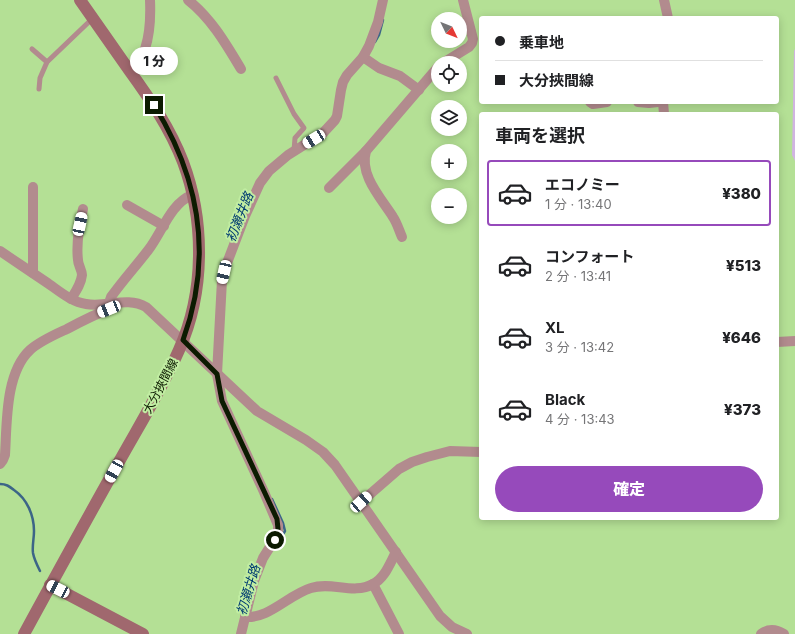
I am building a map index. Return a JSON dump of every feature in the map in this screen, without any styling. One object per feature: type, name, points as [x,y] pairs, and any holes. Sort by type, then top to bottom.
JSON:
[{"type":"main road","name":"大分挾間線","points":[[24,634],[150,405],[183,340],[193,304],[198,270],[198,231],[192,195],[185,168],[172,136],[154,105],[80,0]]},
{"type":"main road","points":[[50,585],[143,634]]},
{"type":"street","points":[[130,71],[140,62],[149,33],[150,0]]},
{"type":"street","points":[[188,0],[224,40],[241,68]]},
{"type":"street","points":[[241,634],[256,576],[263,558],[278,534],[278,525],[268,499],[222,401],[221,286],[226,263],[260,183],[274,167],[294,151],[318,136],[335,120],[338,111],[340,90],[343,82],[347,75],[363,57],[369,46],[378,22],[383,0]]},
{"type":"street","points":[[454,56],[469,47],[473,39],[463,0]]},
{"type":"street","points":[[654,0],[664,1],[668,16]]},
{"type":"street","points":[[363,57],[379,68],[400,76],[419,90]]},
{"type":"street","points":[[330,188],[366,151],[431,75]]},
{"type":"street","points":[[366,151],[364,158],[374,189],[398,224],[402,237]]},
{"type":"street","points":[[33,273],[34,187]]},
{"type":"street","points":[[109,303],[113,294],[150,248],[184,199],[192,195]]},
{"type":"street","points":[[128,205],[164,226]]},
{"type":"street","points":[[71,299],[82,274],[78,264],[77,254],[79,229],[83,209]]},
{"type":"street","points":[[0,251],[71,299],[85,304],[129,302],[146,307],[260,413],[306,440],[323,452],[335,465],[440,616],[452,627],[467,634]]},
{"type":"street","points":[[0,464],[5,455],[8,411],[12,387],[18,368],[26,354],[46,339],[103,311],[129,302]]},
{"type":"street","points":[[779,342],[795,341]]},
{"type":"street","points":[[361,502],[394,473],[406,465],[427,457],[450,451],[479,452]]},
{"type":"street","points":[[245,617],[257,616],[274,608],[292,596],[315,587],[322,586],[359,589],[373,584],[382,576],[396,552]]},
{"type":"street","points":[[373,584],[400,634]]},
{"type":"street","points":[[761,634],[772,630],[784,634]]},
{"type":"lane","points":[[39,89],[40,78],[47,62],[93,18]]},
{"type":"lane","points":[[32,49],[47,62]]},
{"type":"lane","points":[[276,78],[294,114],[304,128],[295,138],[294,151]]},
{"type":"shaded area","points":[[795,49],[795,161],[792,155]]},
{"type":"waterway","name":"初瀬井路","points":[[375,42],[379,35],[383,20]]},
{"type":"waterway","points":[[0,484],[11,487],[23,498],[29,508],[34,525],[33,553],[40,571]]},
{"type":"waterway","name":"初瀬井路","points":[[272,499],[285,531],[276,546]]},
{"type":"route","points":[[154,105],[166,125],[183,161],[192,191],[198,225],[199,247],[197,284],[191,314],[183,340],[217,374],[218,386],[222,401],[277,519],[278,534],[275,540]]}]
